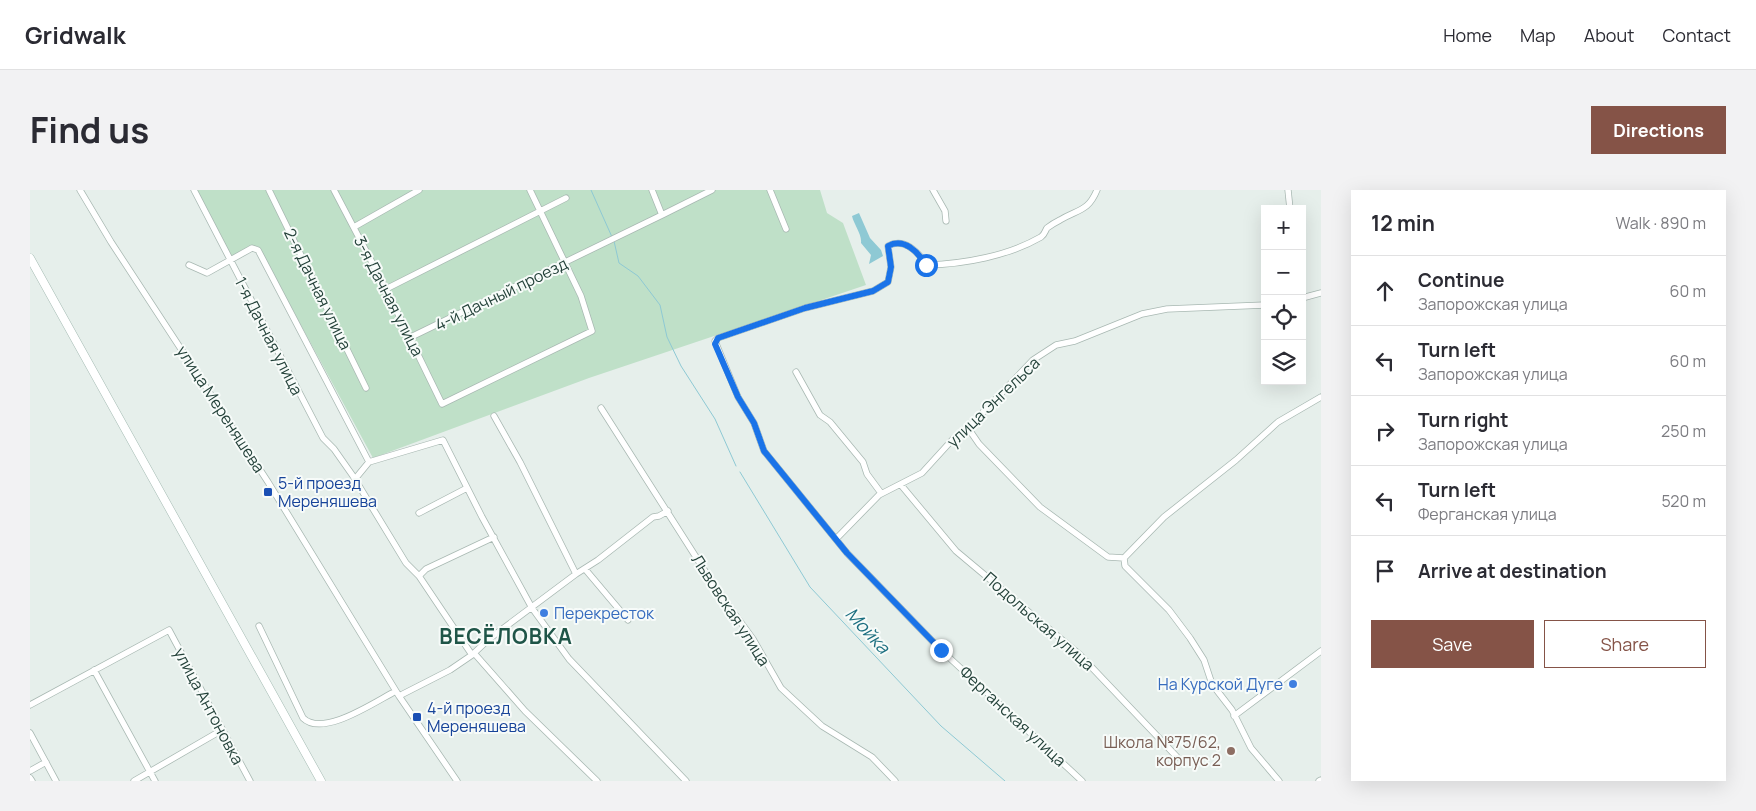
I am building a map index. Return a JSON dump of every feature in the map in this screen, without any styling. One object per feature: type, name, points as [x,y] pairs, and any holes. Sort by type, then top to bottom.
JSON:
[{"type":"street","name":"улица Мереняшева","points":[[80,190],[111,242],[268,482],[398,693],[457,781]]},
{"type":"street","name":"1-я Дачная улица","points":[[194,190],[312,419],[323,438],[334,449],[354,478],[406,563],[418,576],[473,654],[525,711],[597,781]]},
{"type":"street","name":"2-я Дачная улица","points":[[269,190],[366,388]]},
{"type":"street","name":"3-я Дачная улица","points":[[334,190],[386,289],[442,404],[592,331],[581,296],[564,263]]},
{"type":"street","points":[[354,227],[419,190]]},
{"type":"street","points":[[530,190],[564,263]]},
{"type":"street","points":[[652,190],[662,215]]},
{"type":"street","name":"4-й Дачный проезд","points":[[410,337],[712,190]]},
{"type":"street","points":[[770,190],[786,229]]},
{"type":"street","points":[[933,190],[944,211],[946,221]]},
{"type":"street","name":"Ферганская улица","points":[[1082,781],[941,650],[847,553],[764,451],[754,423],[738,397],[715,341],[718,338],[805,308],[873,291],[888,282],[891,267],[888,246],[893,243],[901,243],[911,247],[926,265],[954,264],[995,254],[1019,247],[1042,236],[1046,230],[1059,220],[1090,205],[1096,190]]},
{"type":"street","points":[[1288,190],[1290,205]]},
{"type":"street","points":[[386,289],[566,198]]},
{"type":"street","points":[[189,265],[207,273],[252,248],[258,250],[369,462]]},
{"type":"street","points":[[30,258],[321,781]]},
{"type":"street","points":[[1306,297],[1321,293]]},
{"type":"street","name":"улица Энгельса","points":[[836,539],[881,493],[901,485],[922,473],[953,439],[968,428],[1033,360],[1056,345],[1075,341],[1142,314],[1167,309],[1261,305]]},
{"type":"street","points":[[796,372],[820,415],[830,422],[863,462],[867,474],[881,493]]},
{"type":"street","points":[[968,428],[979,444],[1040,507],[1108,557],[1124,558],[1164,518],[1236,460],[1278,422],[1321,397]]},
{"type":"street","name":"Львовская улица","points":[[601,408],[717,590],[753,639],[781,688],[822,726],[872,757],[895,781]]},
{"type":"street","points":[[494,416],[520,462],[576,574]]},
{"type":"street","points":[[354,478],[369,462],[444,440],[467,488],[532,608],[569,659],[686,781]]},
{"type":"street","name":"Подольская улица","points":[[901,485],[956,551],[1079,654],[1176,757]]},
{"type":"street","points":[[420,513],[467,488]]},
{"type":"street","points":[[259,626],[303,718],[310,723],[333,723],[450,670],[653,517],[668,511]]},
{"type":"street","points":[[418,576],[426,570],[494,537]]},
{"type":"street","points":[[1124,558],[1125,566],[1169,610],[1190,638],[1204,660],[1216,691],[1234,716],[1251,748],[1279,781]]},
{"type":"street","points":[[585,569],[628,620]]},
{"type":"street","name":"улица Антоновка","points":[[94,670],[169,630],[250,781]]},
{"type":"street","points":[[1234,716],[1321,651]]},
{"type":"street","points":[[30,705],[94,670],[155,781]]},
{"type":"street","points":[[134,781],[222,730]]},
{"type":"street","points":[[30,733],[56,781]]},
{"type":"street","points":[[30,771],[46,762]]},
{"type":"green space","points":[[197,190],[820,190],[827,213],[843,223],[866,285],[589,378],[373,458],[258,246],[251,247],[231,257]]},
{"type":"water","points":[[859,213],[870,238],[881,250],[883,256],[869,264],[871,255],[861,243],[852,216]]},
{"type":"waterway","name":"Мойка","points":[[591,190],[612,237]]},
{"type":"waterway","name":"Мойка","points":[[614,241],[619,263],[638,276],[660,305],[667,337],[681,366],[715,419],[736,466]]},
{"type":"waterway","name":"Мойка","points":[[740,472],[810,587],[941,726],[1005,781]]},
{"type":"place","name":"5-й проезд Мереняшева","points":[[268,492]]},
{"type":"place","name":"Перекресток","points":[[544,613]]},
{"type":"place","name":"На Курской Дуге","points":[[1293,684]]},
{"type":"place","name":"4-й проезд Мереняшева","points":[[417,717]]},
{"type":"place","name":"Школа №75/62, корпус 2","points":[[1231,751]]},
{"type":"district","name":"ВЕСЁЛОВКА","points":[[506,636]]},
{"type":"route","points":[[926,265],[920,255],[911,247],[901,243],[893,243],[888,246],[891,267],[888,282],[873,291],[805,308],[718,338],[715,344],[738,397],[754,423],[764,451],[847,553],[941,650]]}]
